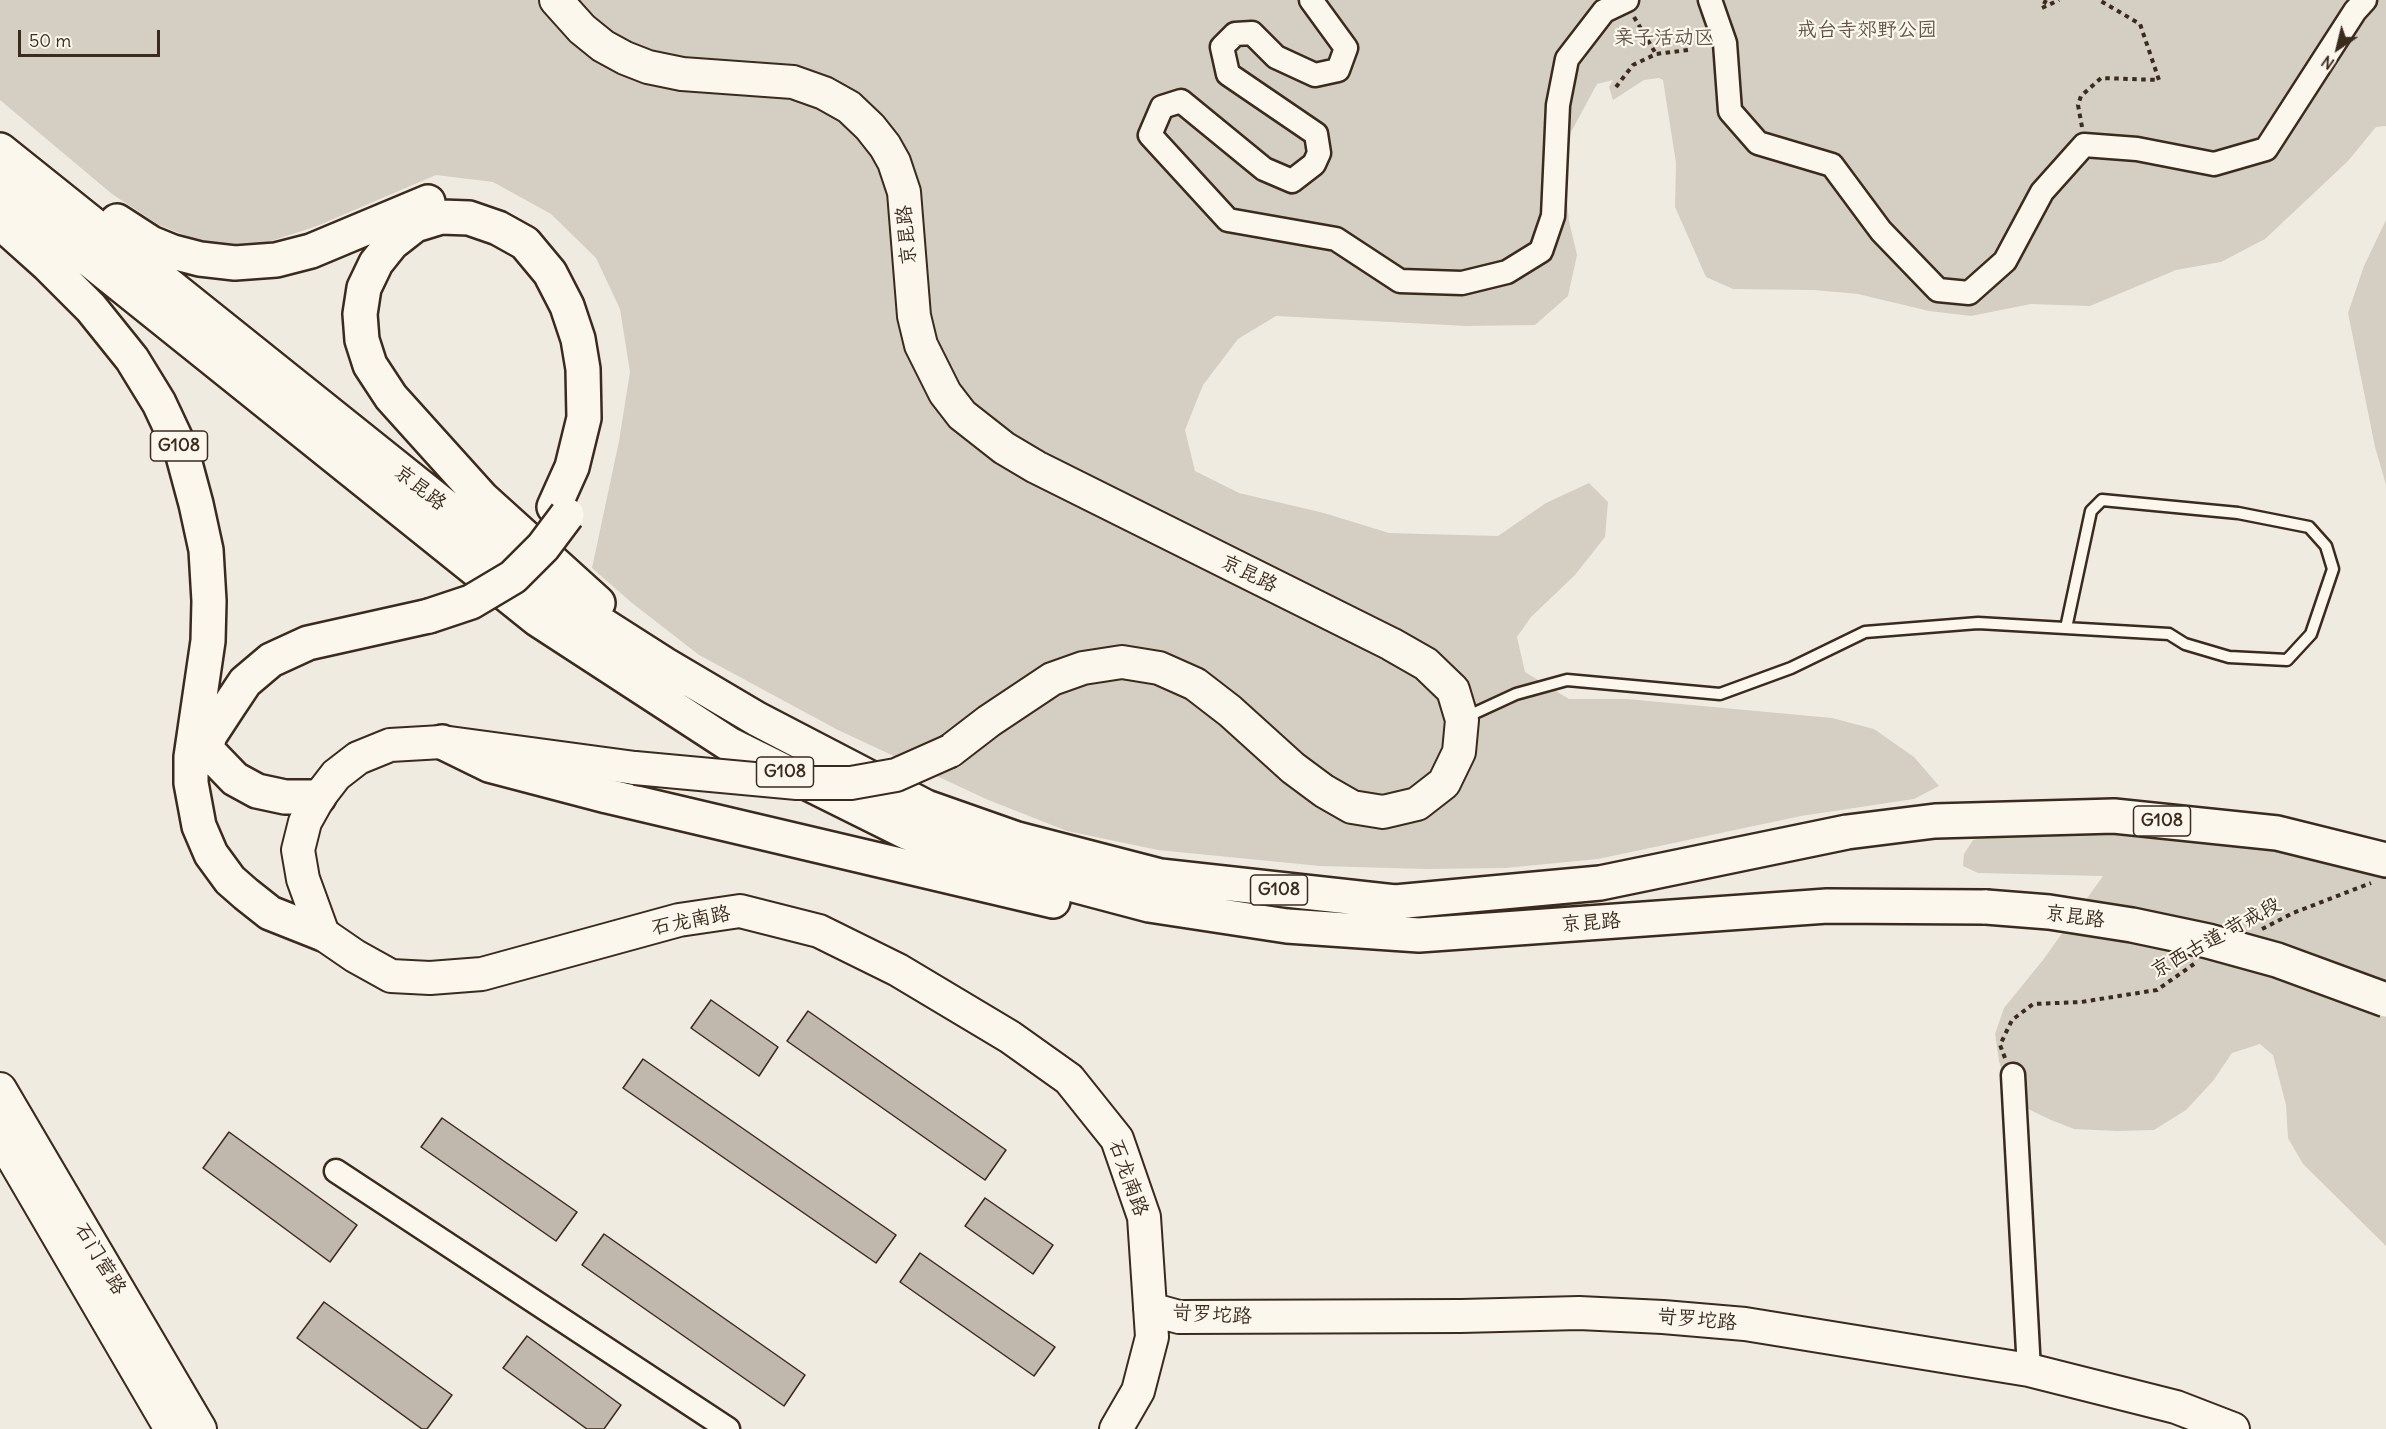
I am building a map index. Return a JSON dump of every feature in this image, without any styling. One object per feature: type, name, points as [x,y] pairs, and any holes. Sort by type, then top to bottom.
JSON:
[{"type":"highway","points":[[5,167],[74,192],[151,243],[200,259],[235,263],[276,260],[311,251],[393,215],[429,202],[459,199],[504,211],[535,232],[561,260],[581,297],[592,331],[599,366],[601,389],[598,421],[586,475],[560,511]]},
{"type":"highway","name":"京昆路","points":[[5,167],[556,595],[663,664],[757,719],[926,807],[1017,839],[1160,876],[1395,902],[1600,883],[1847,832],[1935,821],[2114,816],[2277,833],[2382,870]]},
{"type":"highway","name":"京昆路","points":[[5,167],[537,619],[729,744],[906,832],[1032,874],[1149,905],[1287,926],[1419,935],[1827,906],[1986,907],[2049,912],[2132,925],[2208,941],[2277,960],[2386,1000]]},
{"type":"highway","points":[[323,934],[270,913],[230,880],[211,854],[199,826],[191,783],[191,757],[201,740],[210,735],[245,682],[271,660],[308,643],[428,608],[471,602],[513,577],[543,547],[560,511],[584,418],[584,369],[578,339],[567,306],[550,273],[525,243],[498,228],[469,218],[441,218],[414,225],[392,243],[376,263],[364,288],[360,314],[362,340],[370,365],[391,397],[482,498],[663,664]]},
{"type":"highway","name":"G108","points":[[0,222],[91,308],[132,359],[159,403],[182,452],[206,550],[209,601],[208,641],[201,740]]},
{"type":"highway","points":[[201,740],[235,779],[257,791],[285,797],[319,796]]},
{"type":"highway","points":[[442,742],[489,765],[607,796],[1135,920],[1243,936],[1287,926]]},
{"type":"main road","name":"京昆路","points":[[442,742],[635,768],[797,783],[851,783],[896,775],[950,751],[989,721],[1052,679],[1083,668],[1122,662],[1159,668],[1195,684],[1230,711],[1293,768],[1352,807],[1383,812],[1417,804],[1444,783],[1459,752],[1462,720],[1453,690],[1426,664],[1391,644],[1035,467],[1004,448],[962,415],[945,393],[921,345],[914,316],[904,192],[894,162],[870,127],[849,107],[824,93],[793,82],[682,74],[648,67],[603,46],[582,29],[556,0]]},
{"type":"main road","points":[[323,934],[303,879],[298,850],[305,822],[319,796],[336,775],[357,758],[390,745],[442,742]]},
{"type":"main road","name":"石龙南路","points":[[323,934],[355,956],[391,976],[430,978],[482,974],[679,920],[740,911],[819,931],[898,970],[1010,1037],[1069,1079],[1117,1139],[1144,1217],[1152,1337],[1134,1400],[1116,1429]]},
{"type":"main road","name":"石门营路","points":[[0,1089],[200,1429]]},
{"type":"main road","name":"石门营路","points":[[0,1136],[171,1429]]},
{"type":"main road","points":[[1094,1429],[1119,1387],[1134,1338],[1150,1309]]},
{"type":"main road","name":"岢罗坨路","points":[[1150,1309],[1179,1317],[1461,1316],[1579,1313],[1745,1324],[2029,1370],[2176,1407],[2233,1429]]},
{"type":"street","points":[[1311,0],[1346,48],[1338,69],[1315,75],[1276,57],[1252,33],[1235,34],[1222,47],[1228,75],[1316,134],[1319,153],[1314,164],[1292,181],[1264,169],[1181,100],[1162,106],[1150,135],[1228,220],[1336,239],[1400,281],[1462,283],[1507,272],[1541,251],[1553,216],[1558,105],[1567,59],[1604,11],[1626,1]]},
{"type":"street","points":[[1710,0],[1725,43],[1730,111],[1758,143],[1832,165],[1881,231],[1938,290],[1970,293],[2005,261],[2042,192],[2085,145],[2137,149],[2214,164],[2266,149],[2355,11],[2365,0]]},
{"type":"street","points":[[2013,1075],[2029,1370]]},
{"type":"street","points":[[336,1171],[728,1429]]},
{"type":"lane","points":[[1462,720],[1516,694],[1567,680],[1720,694],[1791,668],[1865,632],[1978,623],[2169,634],[2185,644],[2229,657],[2287,660],[2311,634],[2333,569],[2326,546],[2309,527],[2238,513],[2102,500],[2091,511],[2066,628]]},
{"type":"path","points":[[2046,0],[2042,8],[2059,0]]},
{"type":"path","points":[[2085,145],[2078,105],[2081,96],[2101,78],[2159,80],[2140,24],[2099,0]]},
{"type":"path","points":[[1626,1],[1656,54]]},
{"type":"path","points":[[1616,87],[1633,65],[1656,54],[1688,50]]},
{"type":"path","name":"京西古道·苛戒段","points":[[2251,934],[2382,870]]},
{"type":"path","name":"京西古道·苛戒段","points":[[2013,1075],[2000,1045],[2012,1020],[2032,1004],[2081,1002],[2157,990],[2199,961]]},
{"type":"green space","points":[[0,0],[2386,0],[2386,126],[2376,127],[2348,161],[2265,239],[2221,262],[2176,270],[2090,306],[2031,304],[1971,316],[1929,311],[1858,294],[1814,290],[1733,289],[1706,277],[1675,207],[1676,163],[1663,80],[1659,78],[1644,80],[1613,100],[1609,87],[1613,80],[1597,84],[1571,132],[1565,182],[1569,221],[1577,255],[1568,296],[1535,325],[1466,326],[1276,316],[1238,339],[1203,385],[1185,430],[1195,471],[1239,493],[1324,513],[1389,533],[1498,536],[1546,503],[1589,483],[1608,502],[1605,537],[1575,575],[1531,617],[1517,637],[1525,672],[1569,699],[1627,699],[1832,718],[1874,729],[1914,757],[1939,786],[1914,799],[1801,816],[1598,859],[1505,868],[1425,869],[1320,866],[1158,850],[1067,831],[986,799],[838,730],[699,655],[632,603],[592,568],[619,441],[630,372],[620,309],[596,258],[551,214],[493,182],[436,175],[317,226],[259,245],[202,242],[159,225],[112,194],[0,100]]},
{"type":"green space","points":[[2386,220],[2386,485],[2375,447],[2348,313],[2364,266]]},
{"type":"green space","points":[[2073,829],[2260,844],[2341,868],[2386,847],[2386,1246],[2303,1164],[2288,1138],[2286,1105],[2273,1055],[2260,1044],[2232,1053],[2213,1081],[2186,1110],[2154,1130],[2074,1129],[2018,1104],[2006,1084],[1999,1061],[1995,1034],[2004,1008],[2043,960],[2103,876],[1978,873],[1963,866],[1964,854],[1973,840],[1994,835]]},
{"type":"building","points":[[711,1000],[778,1047],[759,1076],[691,1028]]},
{"type":"building","points":[[808,1011],[1006,1150],[985,1180],[787,1041]]},
{"type":"building","points":[[643,1059],[896,1235],[876,1263],[623,1088]]},
{"type":"building","points":[[442,1118],[577,1212],[556,1241],[421,1147]]},
{"type":"building","points":[[229,1132],[357,1225],[330,1262],[203,1168]]},
{"type":"building","points":[[985,1198],[1053,1245],[1033,1274],[965,1226]]},
{"type":"building","points":[[604,1234],[805,1375],[784,1406],[582,1265]]},
{"type":"building","points":[[920,1253],[1055,1347],[1034,1376],[900,1282]]},
{"type":"building","points":[[324,1302],[452,1395],[427,1429],[422,1429],[297,1338]]},
{"type":"building","points":[[527,1336],[621,1405],[604,1429],[587,1429],[503,1368]]},
{"type":"park label","name":"戒台寺郊野公园","points":[[1867,30]]},
{"type":"park label","name":"亲子活动区","points":[[1664,38]]}]
